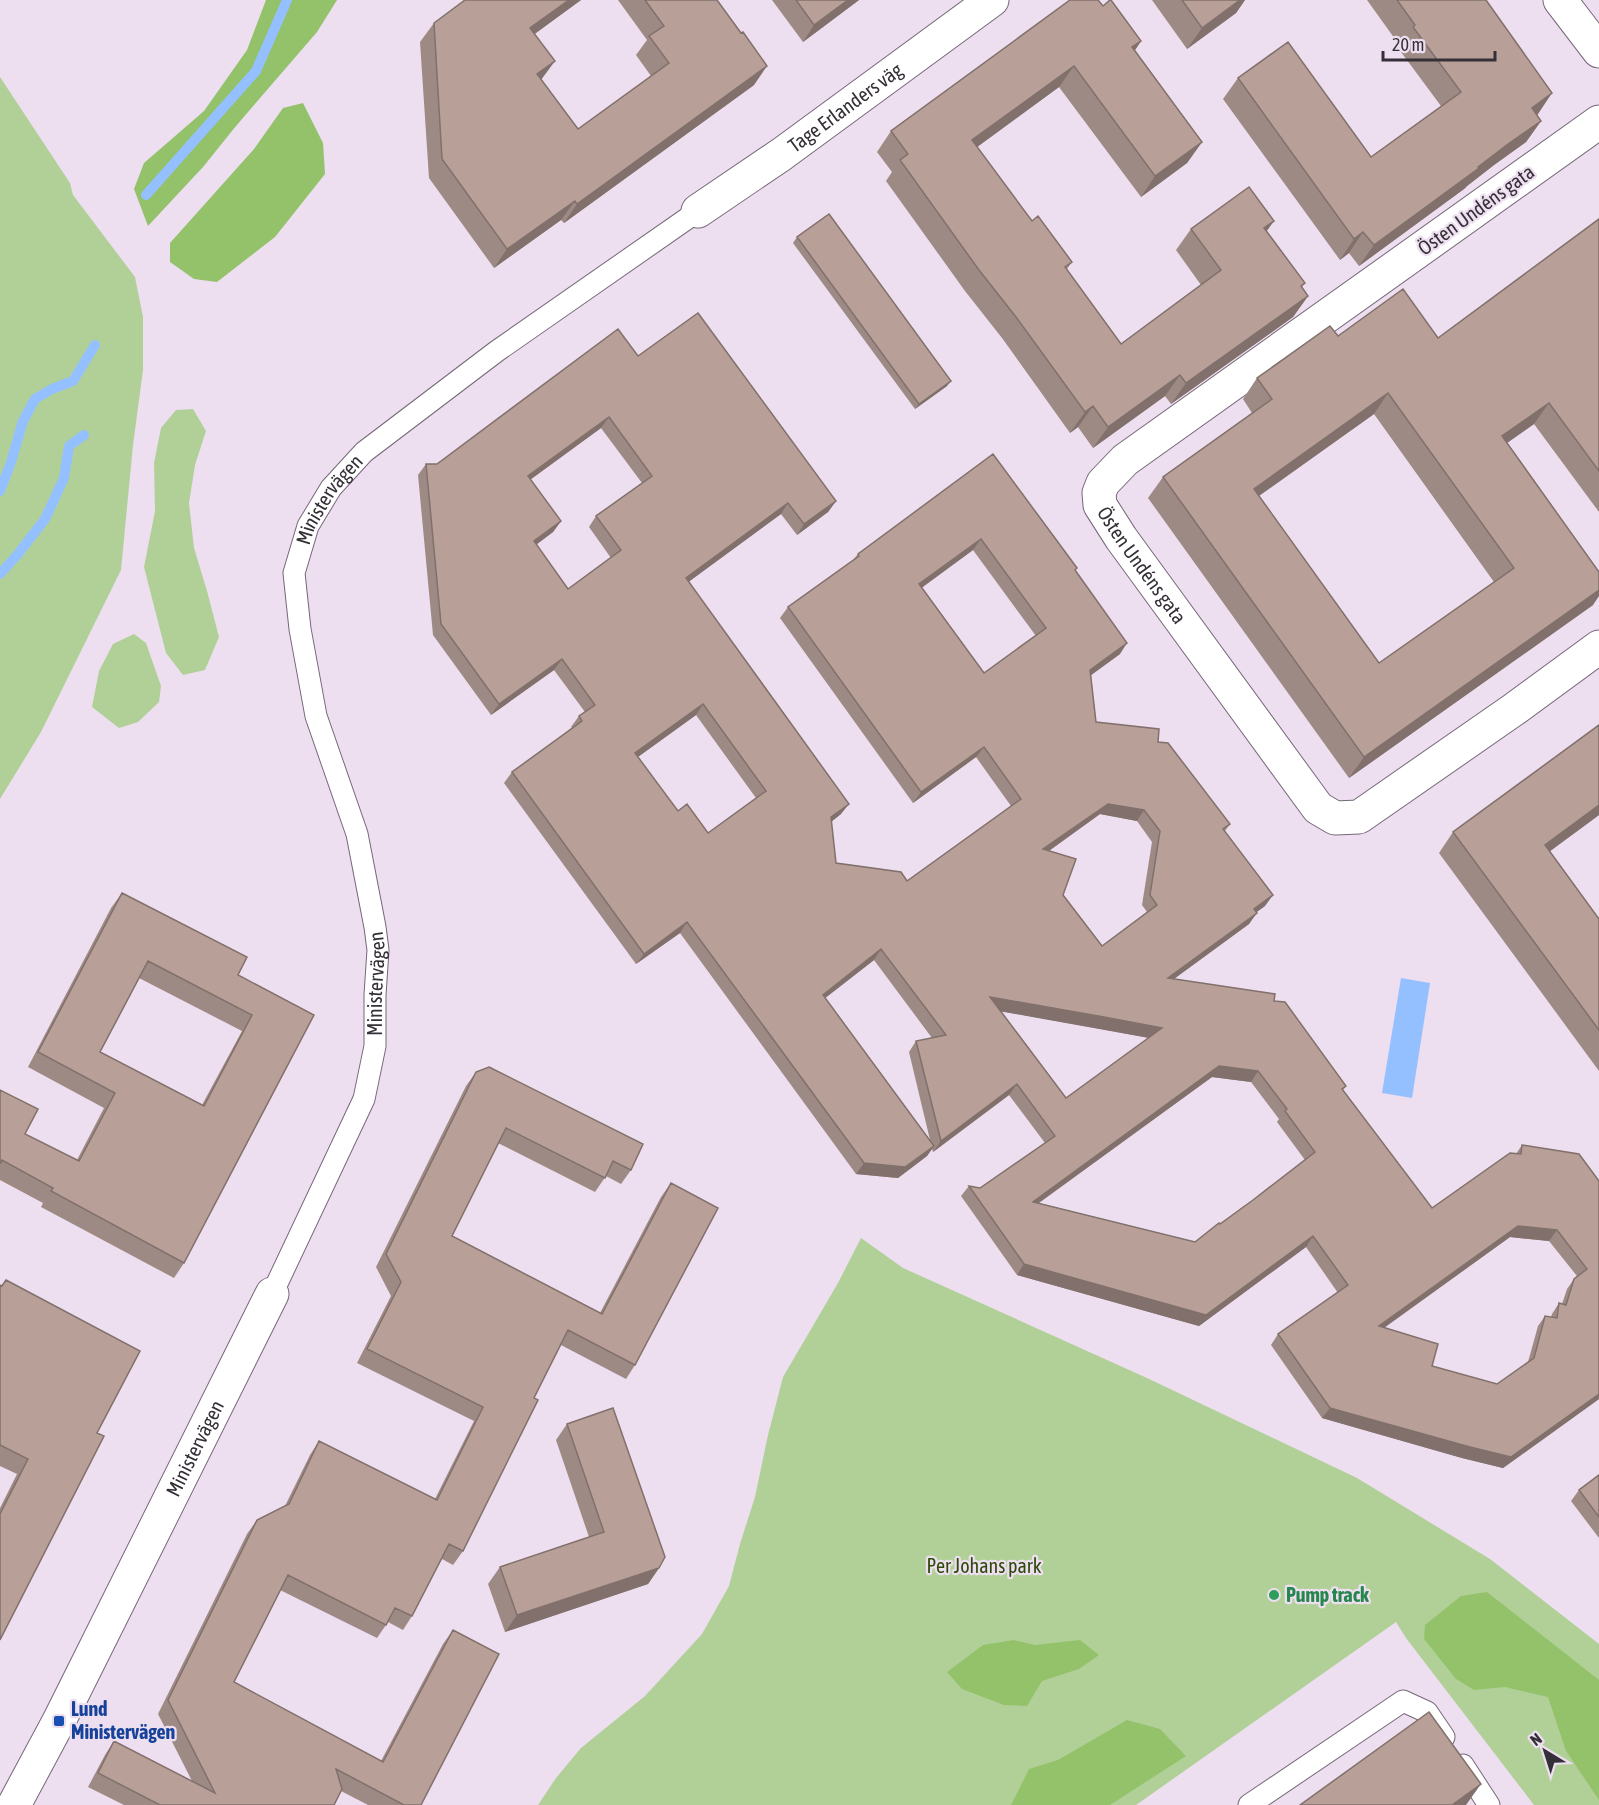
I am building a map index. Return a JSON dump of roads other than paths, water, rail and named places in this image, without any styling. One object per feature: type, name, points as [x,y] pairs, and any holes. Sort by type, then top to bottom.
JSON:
[{"type":"street","name":"Tage Erlanders väg","points":[[698,211],[782,154],[992,0]]},
{"type":"street","points":[[1560,0],[1599,51]]},
{"type":"street","name":"Östen Undéns gata","points":[[1599,122],[1125,460],[1103,483],[1099,493],[1100,505],[1105,514],[1188,630],[1318,807],[1335,818],[1359,817],[1599,647]]},
{"type":"street","name":"Ministervägen","points":[[14,1805],[59,1721],[272,1294]]},
{"type":"lane","name":"Ministervägen","points":[[272,1294],[364,1099],[375,1046],[378,950],[375,927],[357,834],[316,716],[300,628],[294,573],[308,526],[331,488],[364,452],[497,351],[698,211]]},
{"type":"lane","points":[[1249,1805],[1403,1701],[1426,1712],[1489,1805]]},
{"type":"water","points":[[1401,978],[1430,983],[1412,1098],[1382,1093]]},
{"type":"waterway","points":[[146,195],[256,71],[287,0]]},
{"type":"waterway","points":[[0,491],[23,421],[35,399],[73,381],[95,345]]},
{"type":"waterway","points":[[0,574],[45,519],[64,478],[69,446],[84,435]]},
{"type":"place","name":"Pump track","points":[[1274,1595]]},
{"type":"place","name":"Lund Ministervägen","points":[[59,1721]]},
{"type":"park label","name":"Per Johans park","points":[[984,1566]]}]
